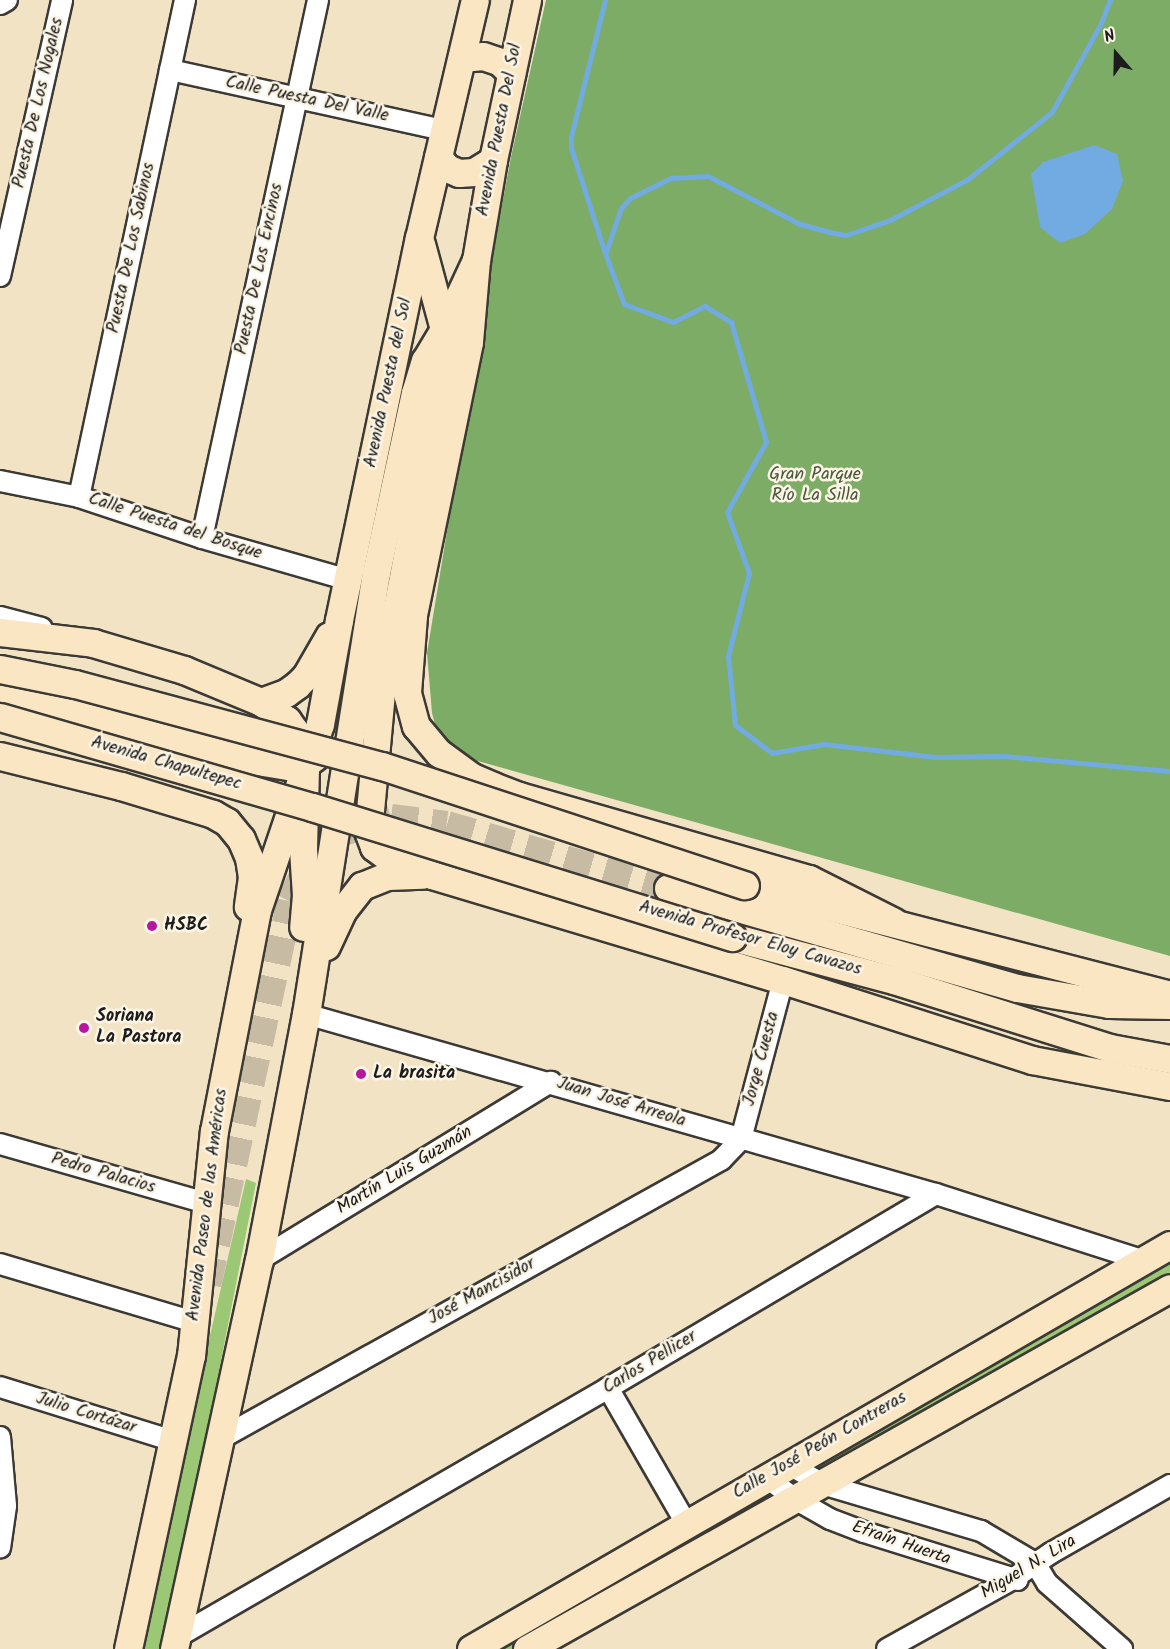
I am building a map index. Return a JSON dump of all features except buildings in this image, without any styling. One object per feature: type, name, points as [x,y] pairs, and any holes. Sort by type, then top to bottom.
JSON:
[{"type":"main road","name":"Avenida Puesta del Sol","points":[[305,767],[320,724],[339,620],[419,238],[475,0]]},
{"type":"main road","name":"Avenida Puesta Del Sol","points":[[476,260],[493,160],[527,0]]},
{"type":"main road","points":[[462,58],[483,56],[500,62],[511,73]]},
{"type":"main road","points":[[438,157],[447,168],[459,173],[474,172],[493,160]]},
{"type":"main road","points":[[419,238],[444,328],[444,364],[381,692],[368,831],[374,847],[388,856],[432,875],[783,980],[1032,1060],[1170,1086]]},
{"type":"main road","name":"Avenida Puesta del Sol","points":[[334,818],[355,716],[376,573],[415,393],[425,361],[444,328],[476,260]]},
{"type":"main road","points":[[476,260],[469,342],[413,616],[407,693],[416,726],[426,741],[472,777],[519,796],[809,879],[894,922]]},
{"type":"main road","points":[[261,702],[286,693],[306,676],[339,620]]},
{"type":"main road","points":[[0,632],[93,644],[184,670],[261,702],[287,720],[294,730],[305,767],[305,915],[281,1059],[280,1099],[286,1116]]},
{"type":"main road","points":[[0,669],[75,684],[331,752],[394,770],[745,885],[1170,995]]},
{"type":"main road","points":[[0,687],[252,760],[287,767],[305,767],[355,716]]},
{"type":"main road","name":"Avenida Chapultepec","points":[[0,717],[334,818]]},
{"type":"main road","points":[[0,756],[121,786],[213,814],[227,822],[241,839],[252,877],[242,962],[243,983]]},
{"type":"main road","points":[[371,784],[387,773],[401,768],[433,762],[455,764]]},
{"type":"main road","name":"Avenida Paseo de las Américas","points":[[128,1649],[191,1356],[214,1131],[257,910],[305,767]]},
{"type":"main road","points":[[176,1643],[259,1260],[308,1002],[334,818]]},
{"type":"main road","name":"Avenida Profesor Eloy Cavazos","points":[[334,818],[732,937],[894,980],[1110,1048],[1170,1059]]},
{"type":"main road","points":[[304,830],[313,847],[325,894]]},
{"type":"main road","points":[[308,1002],[336,921],[362,886],[387,876],[432,875]]},
{"type":"main road","points":[[668,888],[1017,988],[1109,1004],[1170,1005]]},
{"type":"main road","points":[[257,910],[267,895],[280,891],[294,896],[305,915]]},
{"type":"main road","points":[[894,980],[948,1012],[1016,1046],[1032,1060]]},
{"type":"main road","name":"Calle José Peón Contreras","points":[[471,1649],[1170,1245]]},
{"type":"main road","name":"Calle José Peón Contreras","points":[[527,1649],[1170,1287]]},
{"type":"street","points":[[0,4],[6,0]]},
{"type":"street","name":"Puesta De Los Nogales","points":[[0,276],[62,0]]},
{"type":"street","name":"Puesta De Los Sabinos","points":[[79,497],[185,0]]},
{"type":"street","name":"Puesta De Los Encinos","points":[[202,538],[318,0]]},
{"type":"street","name":"Calle Puesta Del Valle","points":[[170,70],[444,130]]},
{"type":"street","name":"Calle Puesta del Bosque","points":[[0,481],[79,497],[202,538],[348,580]]},
{"type":"street","points":[[0,617],[93,644]]},
{"type":"street","name":"Jorge Cuesta","points":[[741,1139],[783,980]]},
{"type":"street","name":"Juan José Arreola","points":[[308,1002],[551,1082],[936,1194]]},
{"type":"street","name":"Martín Luis Guzmán","points":[[259,1260],[551,1082]]},
{"type":"street","name":"José Mancisidor","points":[[219,1440],[721,1160],[741,1139]]},
{"type":"street","name":"Pedro Palacios","points":[[0,1144],[207,1203]]},
{"type":"street","points":[[936,1194],[1141,1260]]},
{"type":"street","name":"Carlos Pellicer","points":[[176,1643],[936,1194]]},
{"type":"street","points":[[0,1264],[194,1322]]},
{"type":"street","name":"Julio Cortázar","points":[[0,1387],[172,1441]]},
{"type":"street","points":[[608,1388],[687,1525]]},
{"type":"street","points":[[0,1437],[6,1506],[0,1548]]},
{"type":"street","name":"Efraín Huerta","points":[[777,1471],[981,1531],[1035,1563],[1047,1583],[1122,1649]]},
{"type":"street","name":"Efraín Huerta","points":[[777,1471],[795,1499],[819,1514],[864,1532],[1011,1580],[1047,1583]]},
{"type":"street","name":"Miguel N. Lira","points":[[887,1649],[1011,1580],[1035,1563],[1170,1485]]},
{"type":"green space","name":"Gran Parque Río La Silla","points":[[546,0],[1170,0],[1170,956],[453,754],[438,735],[432,713],[427,653],[491,264],[511,157]]},
{"type":"green space","points":[[246,1179],[256,1183],[164,1649],[142,1649],[170,1493],[175,1488]]},
{"type":"green space","points":[[1170,1261],[1170,1275],[813,1474],[806,1462]]},
{"type":"green space","points":[[767,1483],[779,1495],[512,1649],[478,1649]]},
{"type":"water","points":[[1094,145],[1117,154],[1123,181],[1112,209],[1085,234],[1060,243],[1040,227],[1031,174],[1043,162]]},
{"type":"waterway","points":[[605,0],[571,136],[571,148],[605,253],[624,304],[673,322],[705,306],[731,322],[766,442],[727,512],[749,573],[728,656],[735,725],[772,753],[824,744],[935,757],[1004,756],[1170,771]]},
{"type":"waterway","points":[[606,252],[621,208],[630,198],[671,178],[708,176],[800,224],[829,232],[846,235],[890,220],[968,179],[1052,112],[1101,23],[1110,0]]},
{"type":"tunnel","points":[[208,1284],[290,901],[311,858],[346,831],[391,817],[447,824],[668,888]]},
{"type":"place","name":"HSBC","points":[[152,926]]},
{"type":"place","name":"Soriana La Pastora","points":[[84,1028]]},
{"type":"place","name":"La brasita","points":[[361,1074]]}]
